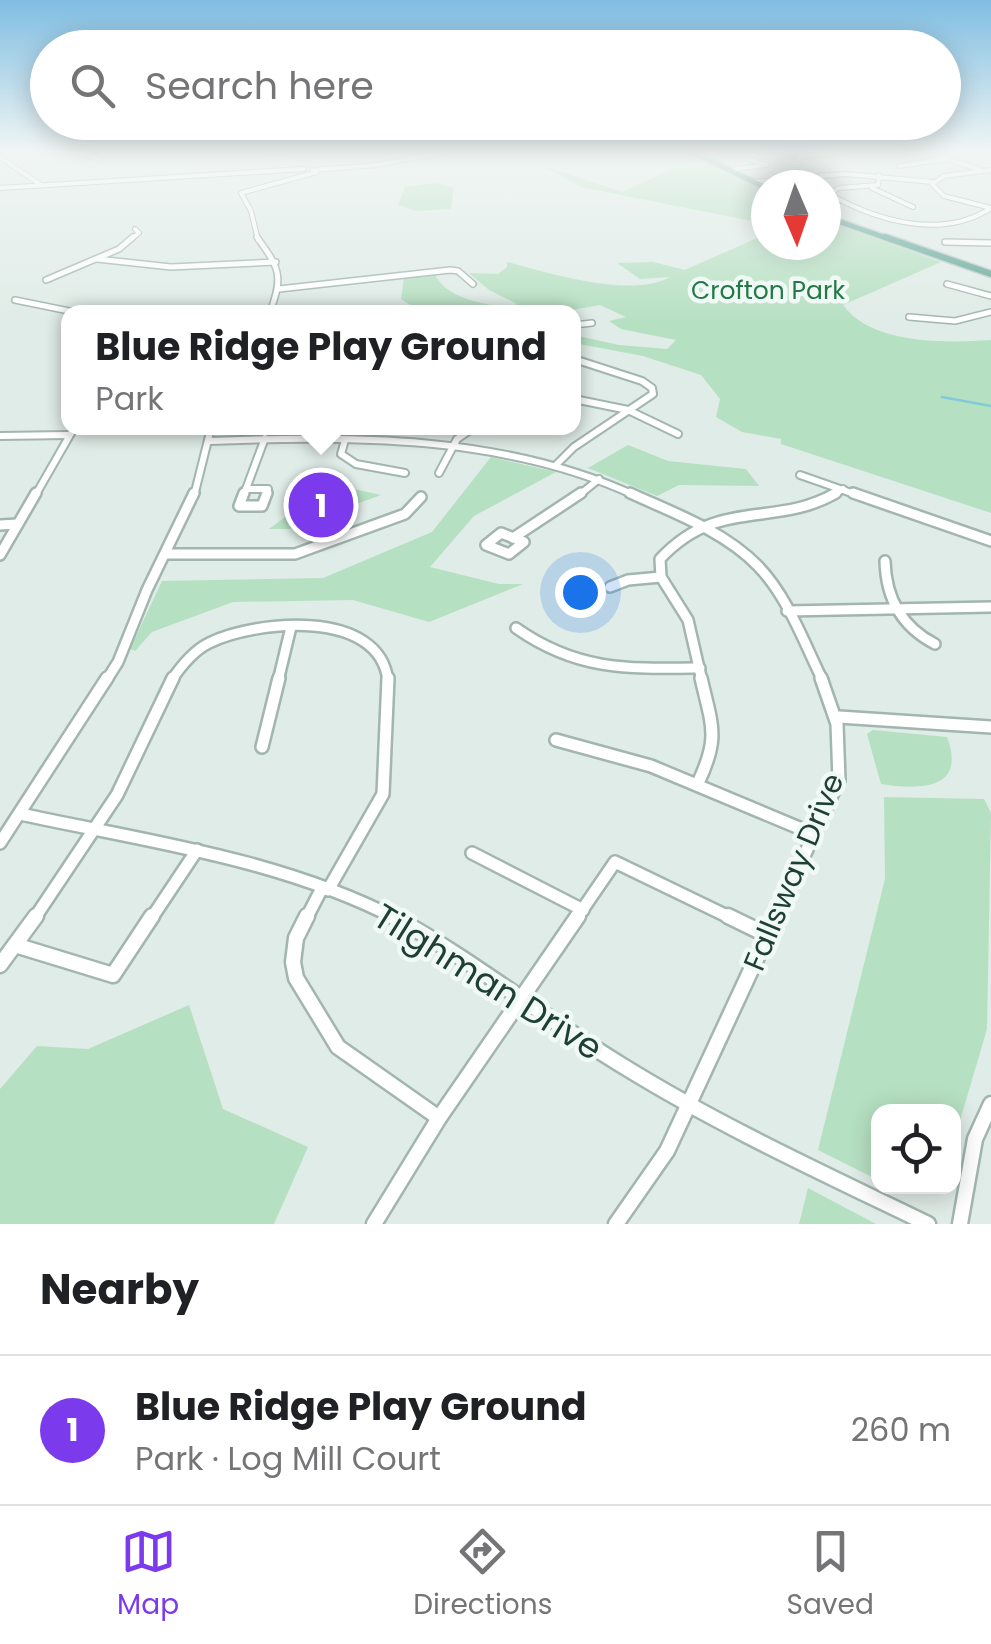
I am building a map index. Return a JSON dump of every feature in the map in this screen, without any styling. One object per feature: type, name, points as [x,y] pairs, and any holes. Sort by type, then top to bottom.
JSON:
[{"type":"main road","points":[[841,222],[991,274]]},
{"type":"street","points":[[249,209],[254,234],[276,262],[279,290],[273,305]]},
{"type":"street","points":[[865,209],[890,221],[984,222]]},
{"type":"street","points":[[974,220],[989,209]]},
{"type":"street","points":[[46,280],[134,240],[139,232],[136,229]]},
{"type":"street","points":[[946,242],[991,243]]},
{"type":"street","points":[[97,259],[184,267],[276,262]]},
{"type":"street","points":[[279,290],[297,293],[376,276],[450,270],[458,271],[473,284]]},
{"type":"street","points":[[947,284],[991,296]]},
{"type":"street","points":[[14,300],[61,309]]},
{"type":"street","points":[[909,317],[954,321],[991,312]]},
{"type":"street","points":[[581,324],[592,323]]},
{"type":"street","points":[[555,466],[574,447],[651,397],[650,386],[581,361]]},
{"type":"street","points":[[581,401],[628,412],[678,434]]},
{"type":"street","points":[[0,436],[61,432]]},
{"type":"street","points":[[0,555],[69,435]]},
{"type":"street","points":[[0,843],[109,678],[186,517],[210,435]]},
{"type":"street","points":[[439,473],[460,435]]},
{"type":"street","points":[[246,489],[265,438]]},
{"type":"street","name":"Fallsway Drive","points":[[209,440],[346,440],[452,448],[555,466],[598,479],[740,549],[757,565],[787,611],[838,717],[842,751],[839,780],[666,1150],[616,1224]]},
{"type":"street","points":[[346,440],[341,454],[348,462],[405,473]]},
{"type":"street","points":[[800,474],[991,540]]},
{"type":"street","points":[[513,538],[564,507],[598,479]]},
{"type":"street","points":[[698,783],[715,743],[688,620],[661,577],[663,552],[701,527],[735,514],[810,508],[843,490]]},
{"type":"street","points":[[166,554],[295,554],[405,514],[421,497]]},
{"type":"street","points":[[0,524],[18,524]]},
{"type":"street","points":[[885,561],[884,580],[898,608],[912,631],[935,644]]},
{"type":"street","points":[[610,587],[628,580],[661,577]]},
{"type":"street","points":[[787,611],[991,608]]},
{"type":"street","points":[[262,747],[291,627]]},
{"type":"street","points":[[0,965],[123,785],[168,681],[182,660],[205,643],[230,633],[291,627],[332,629],[359,637],[379,652],[387,669],[384,794],[296,938],[293,962],[296,978],[338,1047],[439,1118]]},
{"type":"street","points":[[516,628],[540,648],[582,664],[700,668]]},
{"type":"street","points":[[838,717],[991,727]]},
{"type":"street","points":[[556,740],[631,759],[698,783],[816,834]]},
{"type":"street","name":"Tilghman Drive","points":[[20,814],[198,850],[325,889],[392,917],[615,1060],[771,1147],[928,1224]]},
{"type":"street","points":[[15,945],[114,974],[198,850]]},
{"type":"street","points":[[472,853],[583,910]]},
{"type":"street","points":[[374,1224],[439,1118],[615,862],[769,936]]},
{"type":"street","points":[[960,1224],[975,1140],[991,1104]]},
{"type":"green space","points":[[692,209],[751,209],[751,221]]},
{"type":"green space","name":"Crofton Park","points":[[841,226],[941,262],[843,305],[872,328],[911,339],[991,340],[991,513],[781,444],[781,439],[742,432],[716,417],[720,399],[701,375],[643,356],[581,344],[581,337],[667,349],[676,340],[621,329],[609,321],[626,317],[600,305],[581,308],[581,305],[516,305],[469,273],[498,274],[507,262],[590,282],[634,285],[670,277],[640,279],[617,263],[653,262],[685,270],[751,241],[751,260],[841,260]]},
{"type":"green space","points":[[435,275],[458,295],[492,305],[410,305],[401,299],[404,278]]},
{"type":"green space","points":[[628,445],[668,461],[746,469],[759,486],[679,485],[657,496],[588,468]]},
{"type":"green space","points":[[491,457],[556,472],[474,516],[430,567],[499,584],[523,584],[429,622],[353,600],[233,602],[152,632],[135,651],[130,649],[162,581],[323,578],[432,532]]},
{"type":"green space","points":[[304,478],[381,495],[289,529],[269,529],[292,512]]},
{"type":"green space","points":[[873,730],[947,737],[951,768],[936,783],[924,786],[881,784],[867,734]]},
{"type":"green space","points":[[884,797],[984,799],[991,813],[987,1029],[961,1117],[961,1104],[871,1104],[871,1176],[818,1150],[885,879]]},
{"type":"green space","points":[[189,1005],[223,1109],[308,1147],[274,1224],[0,1224],[0,1089],[37,1046],[88,1049]]},
{"type":"green space","points":[[808,1188],[876,1224],[799,1224]]},
{"type":"waterway","points":[[942,397],[991,406]]},
{"type":"place","name":"Blue Ridge Play Ground","points":[[321,505]]}]
